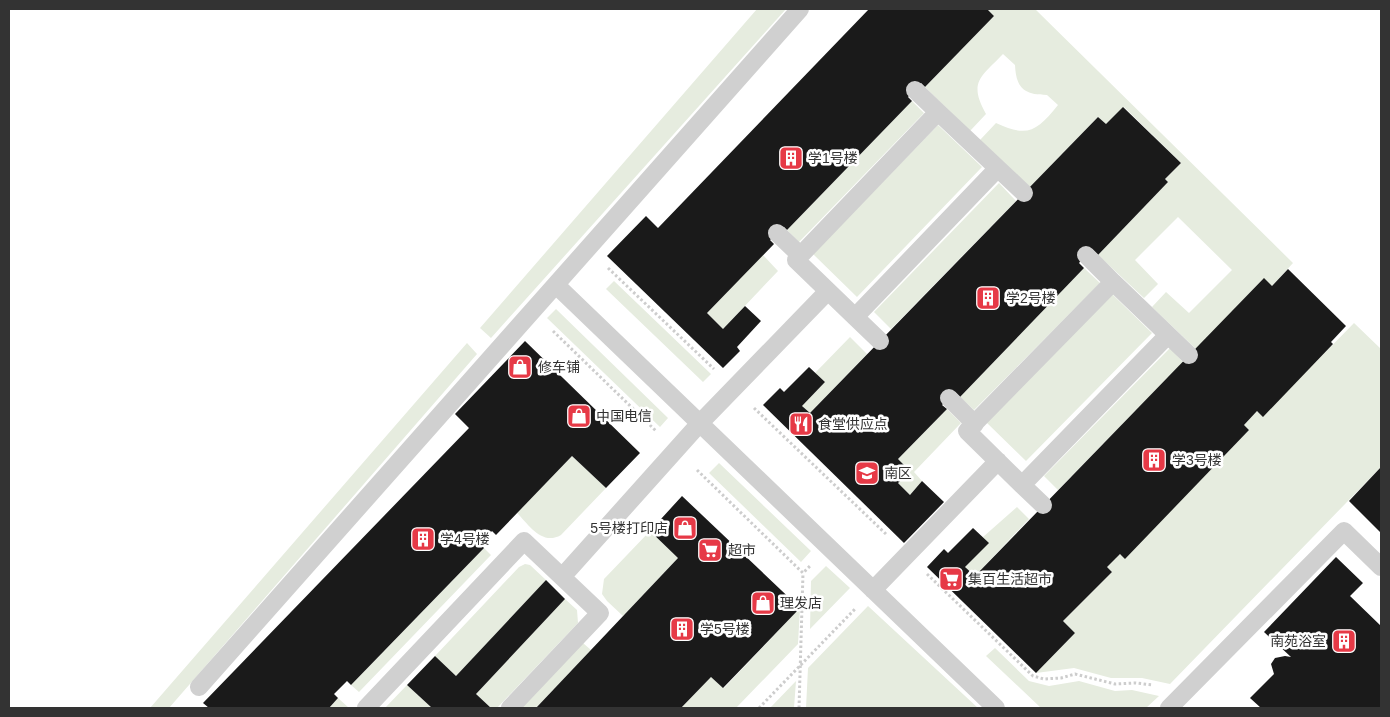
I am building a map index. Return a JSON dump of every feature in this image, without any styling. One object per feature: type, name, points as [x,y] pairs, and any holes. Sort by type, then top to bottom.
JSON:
[{"type":"lane","points":[[199,687],[800,9]]},
{"type":"lane","points":[[915,90],[1024,193]]},
{"type":"lane","points":[[880,341],[796,260],[938,112]]},
{"type":"lane","points":[[855,317],[997,169]]},
{"type":"lane","points":[[777,233],[800,255]]},
{"type":"lane","points":[[1086,255],[1189,356]]},
{"type":"lane","points":[[1043,505],[967,431],[1114,282]]},
{"type":"lane","points":[[556,284],[996,708]]},
{"type":"lane","points":[[562,578],[700,424],[828,291]]},
{"type":"lane","points":[[1022,484],[1168,335]]},
{"type":"lane","points":[[949,398],[975,424]]},
{"type":"lane","points":[[873,590],[998,461]]},
{"type":"lane","points":[[1175,702],[1344,531],[1381,567]]},
{"type":"lane","points":[[366,708],[524,541],[600,613],[510,708]]},
{"type":"path","points":[[588,248],[1033,676],[1044,679],[1061,678],[1075,674],[1116,684],[1136,683],[1164,687],[1175,702]]},
{"type":"path","points":[[799,708],[803,573]]},
{"type":"path","points":[[759,708],[873,590]]},
{"type":"shaded area","points":[[757,9],[786,9],[491,338],[480,328]]},
{"type":"shaded area","points":[[989,9],[1035,9],[1293,263],[1272,286],[1263,279],[1196,349],[1152,307],[1166,292],[1189,313],[1232,270],[1178,217],[1135,260],[1158,284],[1144,298],[1098,255],[1168,182],[1165,179],[1181,163],[1124,107],[1106,124],[1098,117],[1030,187],[980,140],[996,123],[1007,128],[1024,131],[1038,126],[1058,105],[1047,95],[1032,94],[1023,89],[1017,79],[1015,65],[1003,54],[983,75],[980,81],[978,94],[986,114],[970,131],[925,87],[994,16]]},
{"type":"shaded area","points":[[912,101],[924,113],[799,242],[787,230]]},
{"type":"shaded area","points":[[938,125],[982,167],[857,297],[813,254]]},
{"type":"shaded area","points":[[999,183],[1016,201],[891,329],[874,312]]},
{"type":"shaded area","points":[[763,255],[778,271],[723,329],[707,313]]},
{"type":"shaded area","points":[[1084,268],[1100,283],[974,410],[960,397]]},
{"type":"shaded area","points":[[614,281],[711,374],[703,382],[606,289]]},
{"type":"shaded area","points":[[1112,294],[1152,333],[1026,461],[986,422]]},
{"type":"shaded area","points":[[556,309],[668,418],[660,427],[547,318]]},
{"type":"shaded area","points":[[1354,323],[1381,349],[1381,467],[1170,684],[1142,678],[1111,678],[1074,668],[1036,673],[1075,633],[1063,621],[1112,572],[1107,567],[1120,554],[1125,558],[1249,430],[1244,425],[1257,411],[1263,416]]},
{"type":"shaded area","points":[[850,337],[867,354],[810,413],[802,406],[825,382],[815,373]]},
{"type":"shaded area","points":[[467,343],[477,354],[169,708],[150,708]]},
{"type":"shaded area","points":[[1170,348],[1183,362],[1058,490],[1044,476]]},
{"type":"shaded area","points":[[947,409],[961,423],[914,472],[922,481],[910,495],[898,483],[910,471],[898,459]]},
{"type":"shaded area","points":[[572,456],[606,488],[561,535],[554,538],[542,536],[536,533],[517,513]]},
{"type":"shaded area","points":[[719,463],[811,551],[801,562],[709,473]]},
{"type":"shaded area","points":[[1017,507],[1029,519],[975,576],[965,567],[988,543],[983,537]]},
{"type":"shaded area","points":[[650,531],[678,558],[623,616],[602,594],[604,579]]},
{"type":"shaded area","points":[[484,548],[491,555],[359,692],[351,685]]},
{"type":"shaded area","points":[[525,564],[530,565],[546,580],[456,676],[435,656],[519,567]]},
{"type":"shaded area","points":[[826,566],[850,588],[810,629],[811,581]]},
{"type":"shaded area","points":[[565,599],[577,610],[578,623],[497,708],[491,708],[476,694]]},
{"type":"shaded area","points":[[868,606],[978,708],[806,708],[808,668]]},
{"type":"shaded area","points":[[800,608],[798,644],[736,708],[681,708],[711,677],[724,688]]},
{"type":"shaded area","points":[[583,643],[591,650],[536,708],[521,708]]},
{"type":"shaded area","points":[[995,648],[1029,681],[1049,686],[1079,681],[1115,691],[1132,690],[1159,696],[1146,708],[1041,708],[986,656]]},
{"type":"shaded area","points":[[796,681],[794,708],[770,708]]},
{"type":"shaded area","points":[[407,685],[432,708],[385,708]]},
{"type":"shaded area","points":[[338,698],[349,708],[329,708]]},
{"type":"building","name":"学1号楼","points":[[869,9],[989,9],[994,16],[925,87],[921,83],[908,97],[912,101],[787,230],[784,227],[770,240],[774,244],[707,313],[723,329],[745,306],[761,321],[737,347],[740,351],[723,368],[607,256],[646,216],[658,228]]},
{"type":"building","name":"学2号楼","points":[[1123,107],[1181,163],[1165,179],[1168,182],[1098,255],[1092,249],[1079,263],[1084,268],[960,397],[955,392],[942,405],[947,409],[898,459],[910,471],[898,483],[910,495],[922,481],[944,502],[904,543],[763,405],[780,388],[784,392],[809,367],[825,382],[802,406],[810,413],[1098,117],[1106,124]]},
{"type":"building","name":"学3号楼","points":[[1288,269],[1346,326],[1331,342],[1333,344],[1263,417],[1257,411],[1244,425],[1249,430],[1125,559],[1120,554],[1107,567],[1112,572],[1063,621],[1075,633],[1036,673],[927,567],[944,549],[948,553],[973,528],[989,543],[965,567],[975,576],[1264,278],[1272,286]]},
{"type":"building","name":"学4号楼","points":[[525,341],[640,453],[606,488],[572,456],[496,535],[492,531],[480,544],[484,548],[351,685],[347,681],[334,694],[338,698],[329,708],[209,708],[203,703],[469,428],[455,414]]},
{"type":"building","points":[[1381,467],[1381,533],[1349,501]]},
{"type":"building","name":"学5号楼","points":[[682,496],[800,608],[723,688],[711,677],[681,708],[536,708],[678,558],[650,531]]},
{"type":"building","name":"南苑浴室","points":[[1336,557],[1363,583],[1350,596],[1381,626],[1381,708],[1261,708],[1250,698],[1274,674],[1271,664],[1275,658],[1291,657],[1264,632]]},
{"type":"building","points":[[546,580],[565,599],[476,694],[491,708],[432,708],[407,685],[435,656],[456,676]]},
{"type":"place","name":"学1号楼","points":[[791,158]]},
{"type":"place","name":"学2号楼","points":[[988,298]]},
{"type":"place","name":"修车铺","points":[[520,367]]},
{"type":"place","name":"中国电信","points":[[579,416]]},
{"type":"place","name":"食堂供应点","points":[[801,424]]},
{"type":"place","name":"学3号楼","points":[[1154,460]]},
{"type":"place","name":"南区","points":[[867,473]]},
{"type":"place","name":"5号楼打印店","points":[[685,528]]},
{"type":"place","name":"学4号楼","points":[[423,539]]},
{"type":"place","name":"超市","points":[[710,550]]},
{"type":"place","name":"集百生活超市","points":[[951,579]]},
{"type":"place","name":"理发店","points":[[763,603]]},
{"type":"place","name":"学5号楼","points":[[682,629]]},
{"type":"place","name":"南苑浴室","points":[[1344,641]]}]
